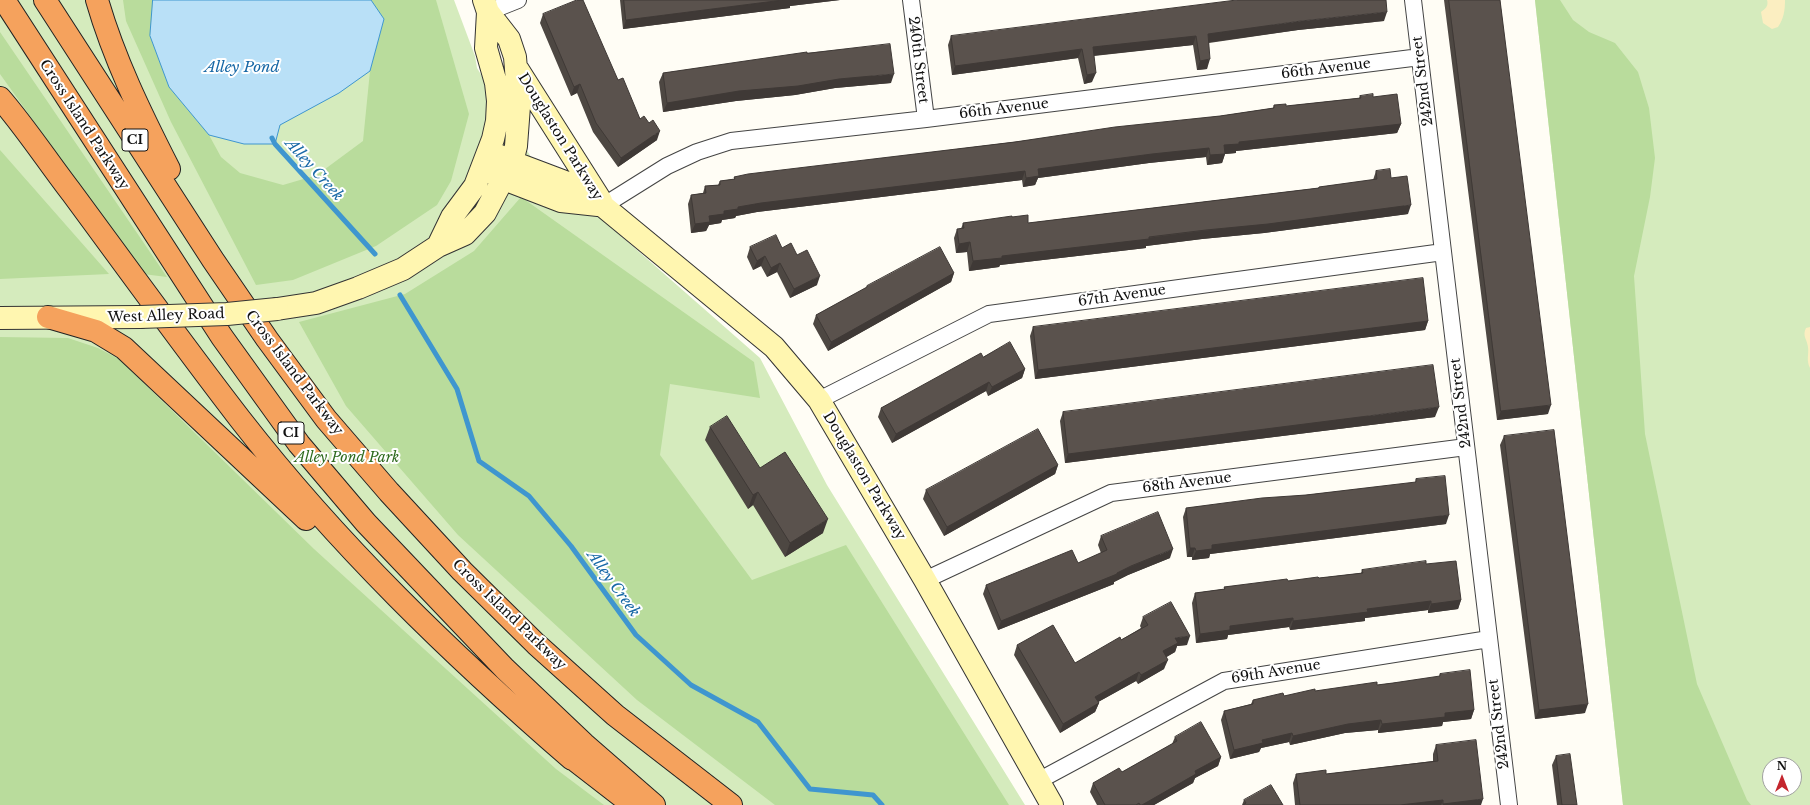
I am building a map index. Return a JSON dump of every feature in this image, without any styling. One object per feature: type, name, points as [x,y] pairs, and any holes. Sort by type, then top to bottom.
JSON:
[{"type":"highway","name":"Cross Island Parkway","points":[[4,0],[185,282],[237,360],[299,444],[366,522],[505,669],[584,744],[654,805]]},
{"type":"highway","name":"Cross Island Parkway","points":[[45,0],[213,260],[267,339],[326,419],[389,492],[462,571],[536,644],[615,715],[731,805]]},
{"type":"highway","points":[[97,0],[104,24],[129,89],[213,260]]},
{"type":"highway","points":[[0,20],[185,282]]},
{"type":"highway","points":[[0,98],[240,419],[299,492],[351,549],[430,629],[495,692],[572,759]]},
{"type":"highway","points":[[48,317],[96,331],[124,348],[420,627],[494,694],[572,759],[634,805]]},
{"type":"main road","name":"Douglaston Parkway","points":[[486,6],[509,39],[516,68],[518,121],[508,171]]},
{"type":"main road","name":"Douglaston Parkway","points":[[486,6],[486,48],[496,83],[498,101],[497,121],[486,160],[561,201],[603,206]]},
{"type":"main road","name":"Douglaston Parkway","points":[[516,68],[603,206],[774,347],[819,400],[926,580],[1052,805]]},
{"type":"main road","points":[[438,246],[452,217],[475,186],[486,160]]},
{"type":"main road","name":"West Alley Road","points":[[0,318],[140,317],[227,314],[316,303],[358,288],[403,269],[438,246],[465,234],[485,213],[508,171]]},
{"type":"street","points":[[486,6],[518,0]]},
{"type":"street","name":"240th Street","points":[[911,0],[926,119]]},
{"type":"street","name":"242nd Street","points":[[1413,0],[1509,805]]},
{"type":"street","name":"66th Avenue","points":[[603,206],[667,166],[697,152],[731,141],[926,119],[1420,57]]},
{"type":"street","name":"67th Avenue","points":[[819,400],[989,314],[1443,252]]},
{"type":"street","name":"68th Avenue","points":[[926,580],[1111,493],[1466,447]]},
{"type":"street","name":"69th Avenue","points":[[1038,781],[1224,681],[1489,639]]},
{"type":"green space","name":"Alley Pond Park","points":[[0,0],[454,0],[475,56],[477,68],[531,157],[760,358],[827,485],[1025,805],[0,805]]},
{"type":"green space","points":[[123,0],[153,0],[150,36],[169,87],[209,135],[221,157],[240,173],[283,185],[317,175],[363,141],[370,71],[384,19],[371,0],[436,0],[469,114],[451,181],[437,205],[376,246],[293,280],[256,285],[171,122],[126,21]]},
{"type":"green space","points":[[1535,0],[1810,0],[1810,805],[1623,805]]},
{"type":"green space","points":[[1535,0],[1560,0],[1573,20],[1589,32],[1615,43],[1638,72],[1649,108],[1655,158],[1650,197],[1634,276],[1645,434],[1697,684],[1747,800],[1751,805],[1623,805]]},
{"type":"green space","points":[[0,32],[167,277],[143,274],[0,74]]},
{"type":"green space","points":[[0,150],[109,274],[0,279]]},
{"type":"green space","points":[[521,197],[754,362],[760,398],[670,384],[660,455],[752,580],[846,545],[1009,805],[775,805],[637,700],[458,535],[346,406],[299,322],[405,294],[474,251]]},
{"type":"green space","points":[[0,337],[68,338],[98,348],[119,359],[314,549],[556,769],[604,805],[0,805]]},
{"type":"sand","points":[[1767,0],[1785,0],[1782,20],[1778,27],[1772,29],[1763,23],[1761,12],[1767,6]]},
{"type":"sand","points":[[1810,327],[1810,368],[1808,360],[1808,347],[1804,333],[1806,328]]},
{"type":"water","name":"Alley Pond","points":[[153,0],[371,0],[384,19],[370,71],[339,93],[280,125],[275,144],[244,144],[209,135],[169,87],[150,36]]},
{"type":"building","points":[[577,0],[583,0],[618,80],[623,78],[640,119],[644,116],[649,123],[653,120],[660,131],[621,158],[596,123],[580,84],[574,87],[543,14]]},
{"type":"building","points":[[624,0],[783,0],[626,20]]},
{"type":"building","points":[[1237,0],[1386,0],[1387,12],[1301,21],[1208,34],[1210,59],[1200,61],[1196,36],[1093,47],[1096,73],[1087,75],[1082,49],[955,66],[951,36]]},
{"type":"building","points":[[1449,0],[1500,0],[1551,405],[1501,411]]},
{"type":"building","points":[[890,44],[894,74],[839,79],[798,86],[739,91],[667,103],[663,73],[807,52]]},
{"type":"building","points":[[1373,94],[1373,97],[1397,94],[1401,124],[1239,142],[1239,144],[1224,145],[1225,154],[1210,155],[1209,148],[1152,154],[1038,169],[1039,176],[1026,178],[1025,171],[761,203],[724,211],[724,214],[709,216],[710,222],[695,224],[691,195],[706,193],[705,186],[720,185],[720,181],[735,179],[734,177],[748,174],[1015,142],[1115,127],[1220,116],[1274,108],[1274,105],[1286,104],[1286,106],[1361,98],[1360,96]]},
{"type":"building","points":[[1390,169],[1391,178],[1407,176],[1411,205],[1268,224],[1149,237],[1149,239],[1002,256],[1002,258],[973,261],[970,242],[959,244],[957,229],[964,228],[963,223],[1028,215],[1028,223],[1319,188],[1377,179],[1376,171]]},
{"type":"building","points":[[776,235],[782,248],[791,243],[797,255],[807,250],[820,276],[794,289],[780,263],[771,268],[765,256],[757,261],[750,247]]},
{"type":"building","points":[[940,247],[954,273],[831,342],[816,315]]},
{"type":"building","points":[[1423,278],[1428,321],[1038,370],[1033,327]]},
{"type":"building","points":[[1010,342],[1025,369],[992,387],[989,382],[896,434],[881,408],[981,353],[983,357]]},
{"type":"building","points":[[1433,365],[1439,407],[1068,454],[1063,412]]},
{"type":"building","points":[[727,416],[760,468],[785,452],[828,519],[790,543],[758,492],[753,495],[710,427]]},
{"type":"building","points":[[1038,429],[1058,465],[947,527],[926,490]]},
{"type":"building","points":[[1554,430],[1588,704],[1539,710],[1504,436]]},
{"type":"building","points":[[1445,476],[1449,515],[1212,545],[1212,549],[1196,551],[1195,548],[1190,548],[1186,508],[1262,498],[1306,495],[1416,482],[1416,479]]},
{"type":"building","points":[[1158,512],[1173,549],[1131,566],[1117,574],[1001,621],[986,585],[1072,550],[1078,563],[1107,550],[1101,536]]},
{"type":"building","points":[[1426,561],[1426,564],[1456,561],[1461,600],[1431,604],[1431,601],[1367,609],[1368,612],[1293,621],[1293,618],[1230,626],[1230,630],[1200,634],[1195,593],[1225,589],[1224,587],[1287,579],[1288,581],[1363,573],[1362,570]]},
{"type":"building","points":[[1171,602],[1190,636],[1175,638],[1178,643],[1163,651],[1168,660],[1141,675],[1139,672],[1095,697],[1099,703],[1063,724],[1017,645],[1053,625],[1075,663],[1120,637],[1121,640],[1148,625],[1143,617]]},
{"type":"building","points":[[1470,670],[1474,710],[1445,713],[1445,717],[1382,724],[1381,720],[1348,724],[1293,736],[1292,733],[1262,740],[1263,743],[1234,750],[1224,711],[1253,704],[1253,700],[1283,693],[1284,696],[1315,689],[1315,691],[1377,682],[1377,685]]},
{"type":"building","points":[[1201,722],[1221,757],[1195,771],[1196,774],[1142,805],[1139,803],[1136,805],[1105,805],[1093,783],[1119,768],[1122,772],[1177,741],[1175,737]]},
{"type":"building","points":[[1476,740],[1483,799],[1443,804],[1443,800],[1400,805],[1300,805],[1296,774],[1326,770],[1326,774],[1438,761],[1436,745]]},
{"type":"building","points":[[1570,754],[1577,805],[1562,805],[1556,756]]},
{"type":"building","points":[[1271,785],[1283,805],[1243,805],[1246,803],[1244,800]]},
{"type":"waterway","name":"Alley Creek","points":[[272,138],[275,144],[375,254]]},
{"type":"waterway","name":"Alley Creek","points":[[400,295],[457,389],[479,461],[529,496],[571,546],[636,635],[691,685],[758,722],[810,789],[873,795],[882,805]]}]
